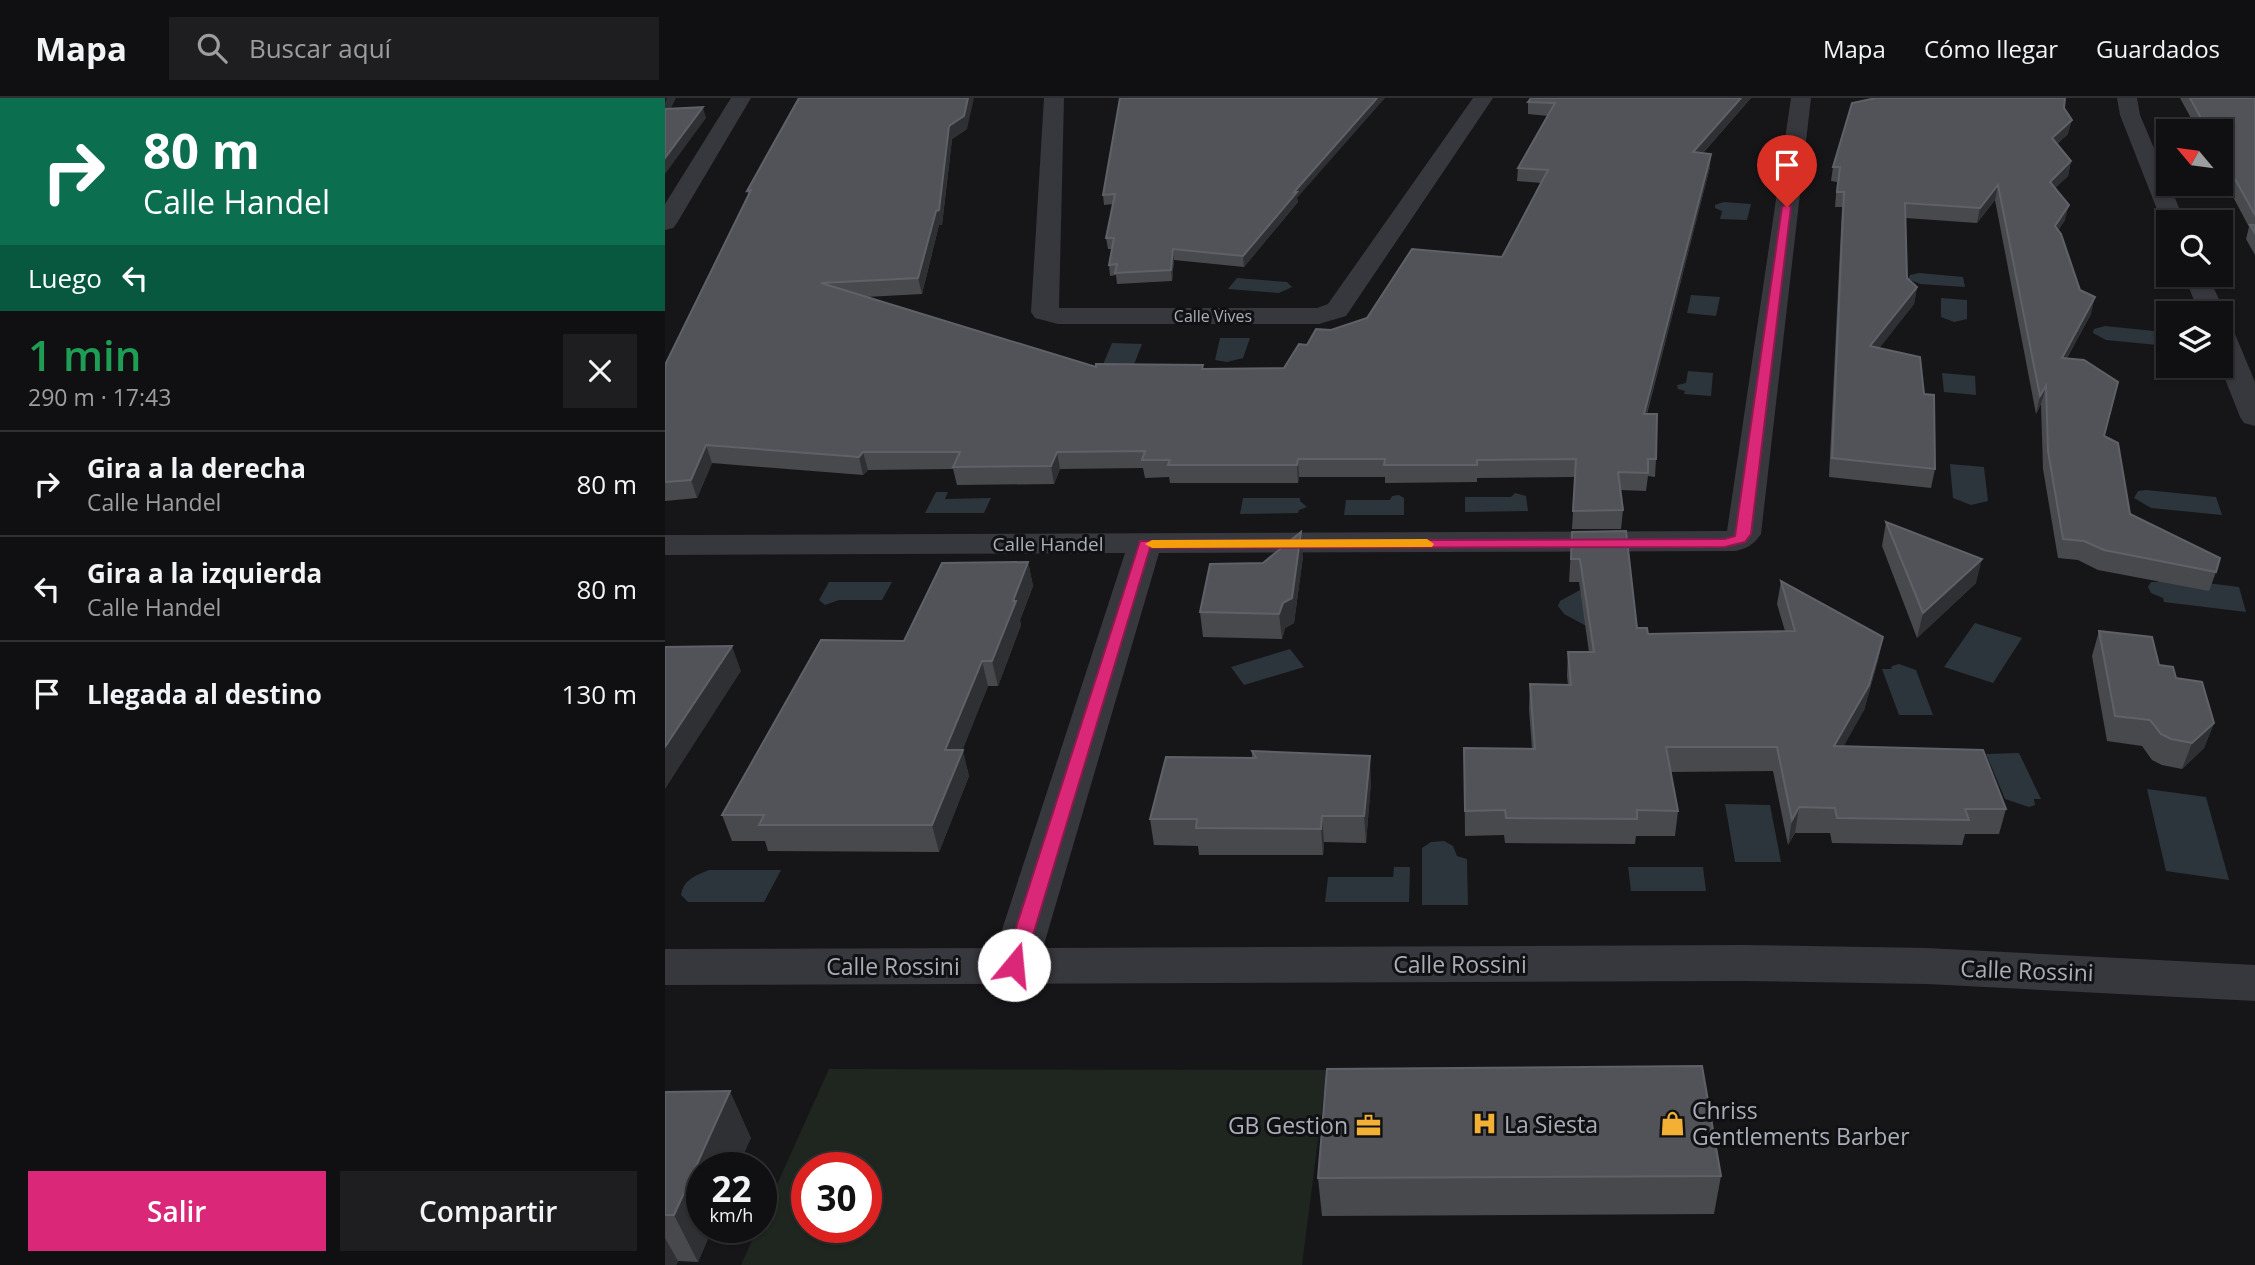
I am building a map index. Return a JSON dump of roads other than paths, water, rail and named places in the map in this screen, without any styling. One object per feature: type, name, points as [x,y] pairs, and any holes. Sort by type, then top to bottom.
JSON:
[{"type":"street","points":[[665,223],[741,98]]},
{"type":"street","name":"Calle Vives","points":[[1054,98],[1045,312],[1058,316],[1329,315],[1337,310],[1483,98]]},
{"type":"street","name":"Calle Handel","points":[[665,545],[1725,543],[1740,539],[1744,534],[1801,98]]},
{"type":"street","points":[[2127,98],[2130,115],[2169,210]]},
{"type":"street","points":[[2233,363],[2255,417]]},
{"type":"street","points":[[1014,965],[1145,544]]},
{"type":"street","name":"Calle Rossini","points":[[665,967],[1927,965],[2255,983]]},
{"type":"place","name":"Chriss Gentlements Barber","points":[[1672,1123]]},
{"type":"place","name":"La Siesta","points":[[1484,1124]]},
{"type":"place","name":"GB Gestion","points":[[1368,1125]]}]
